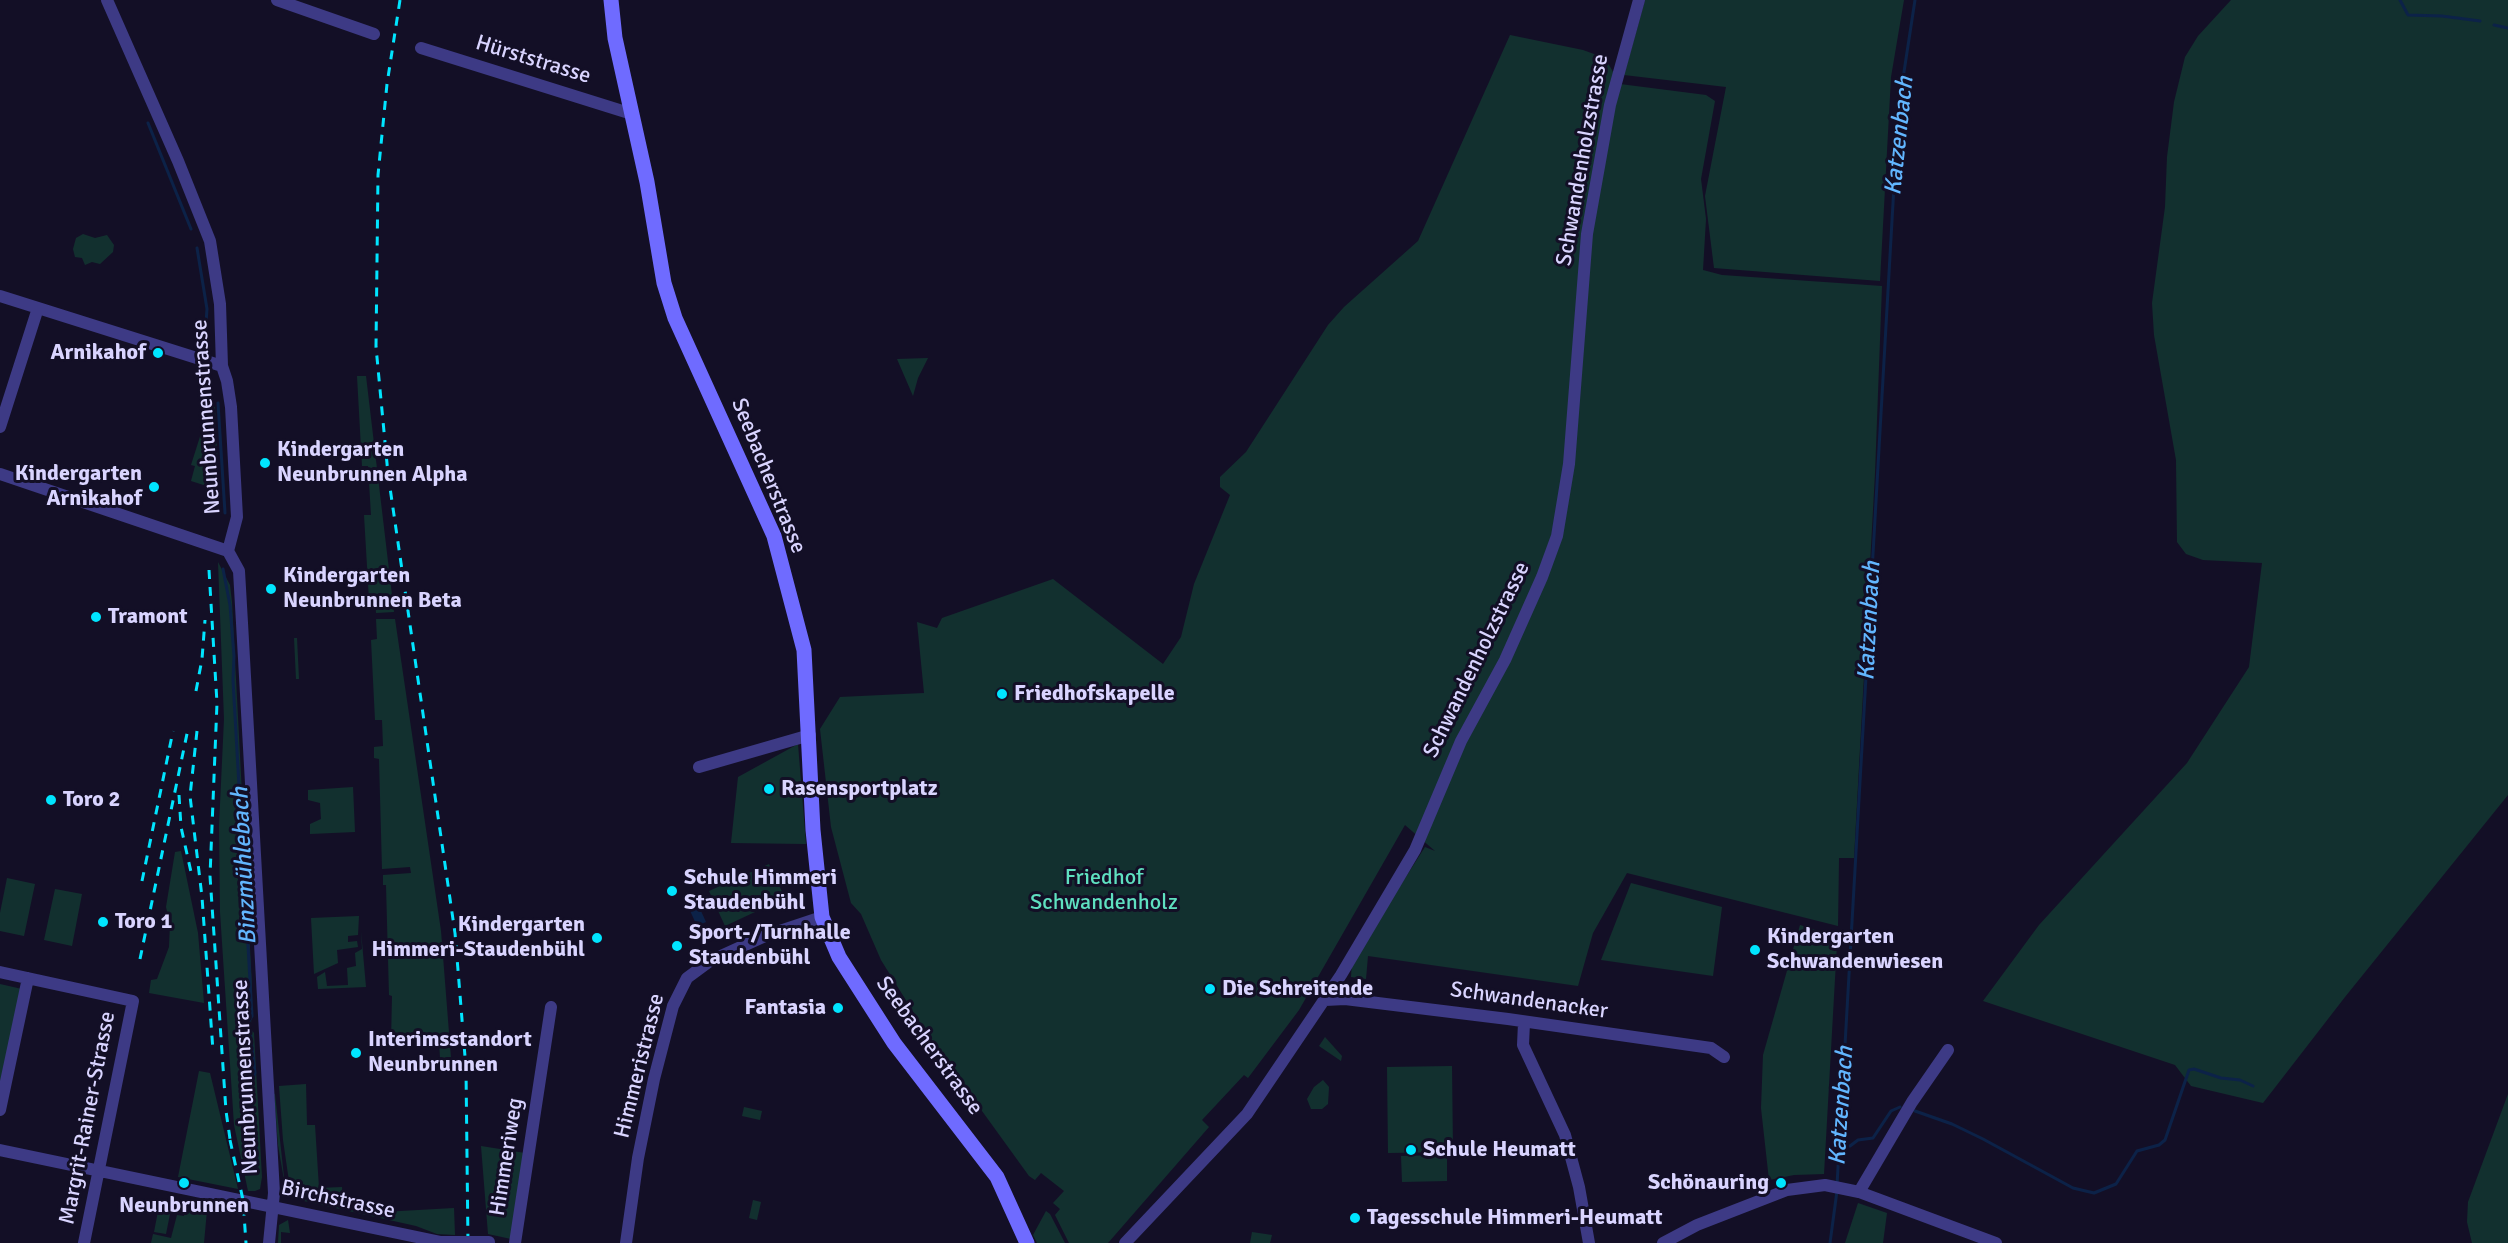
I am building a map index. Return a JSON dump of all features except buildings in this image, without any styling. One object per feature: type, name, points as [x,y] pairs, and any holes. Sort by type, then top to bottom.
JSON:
[{"type":"street","name":"Neunbrunnenstrasse","points":[[107,0],[178,161],[208,236],[220,304],[222,366],[228,381],[231,407],[237,517],[228,550],[239,571],[274,1193],[269,1243]]},
{"type":"street","points":[[278,0],[297,3],[374,34]]},
{"type":"street","name":"Seebacherstrasse","points":[[611,0],[615,38],[633,114],[664,283],[675,318],[774,536],[804,650],[813,830],[822,917],[839,957],[894,1043],[997,1177],[1027,1243]]},
{"type":"street","name":"Schwandenholzstrasse","points":[[1125,1243],[1247,1114],[1325,1000],[1403,873],[1428,825],[1444,778],[1505,660],[1542,578],[1557,536],[1569,464],[1587,234],[1610,105],[1639,0]]},
{"type":"street","name":"Hürststrasse","points":[[421,48],[633,114]]},
{"type":"street","points":[[0,296],[222,366]]},
{"type":"street","points":[[0,427],[38,308]]},
{"type":"street","points":[[0,474],[228,550]]},
{"type":"street","points":[[699,767],[810,735]]},
{"type":"street","name":"Himmeristrasse","points":[[626,1243],[638,1158],[654,1079],[673,1006],[687,978],[710,961],[765,936],[822,917]]},
{"type":"street","points":[[0,972],[28,978],[0,1110]]},
{"type":"street","name":"Margrit-Rainer-Strasse","points":[[28,978],[133,1001],[84,1243]]},
{"type":"street","name":"Schwandenacker","points":[[1325,1000],[1345,999],[1420,1010],[1431,1008],[1711,1048],[1724,1057]]},
{"type":"street","name":"Himmeriweg","points":[[515,1243],[551,1006]]},
{"type":"street","points":[[1524,1023],[1522,1045],[1564,1136],[1574,1167],[1589,1243]]},
{"type":"street","points":[[1859,1192],[1912,1102],[1948,1050]]},
{"type":"street","name":"Birchstrasse","points":[[0,1150],[441,1242],[490,1243]]},
{"type":"street","points":[[1663,1243],[1697,1225],[1787,1190],[1830,1185],[1859,1192],[1981,1240],[1996,1243]]},
{"type":"green space","points":[[1645,0],[1904,0],[1891,77],[1880,281],[1714,268],[1705,196],[1726,87],[1624,75]]},
{"type":"green space","points":[[2231,0],[2508,0],[2508,795],[2345,997],[2263,1103],[2191,1086],[2175,1065],[1983,1001],[2039,925],[2187,763],[2249,667],[2262,563],[2203,560],[2186,554],[2177,542],[2176,460],[2154,335],[2152,303],[2165,207],[2167,157],[2174,102],[2185,57],[2198,36]]},
{"type":"green space","name":"Friedhof Schwandenholz","points":[[1510,35],[1583,50],[1605,58],[1620,84],[1706,95],[1715,101],[1701,179],[1706,219],[1703,270],[1722,275],[1882,286],[1875,473],[1854,858],[1839,858],[1838,926],[1627,873],[1593,933],[1578,986],[1368,956],[1366,979],[1351,977],[1352,961],[1425,847],[1435,851],[1405,825],[1299,1010],[1248,1078],[1244,1075],[1202,1120],[1209,1127],[1108,1243],[1069,1243],[1055,1215],[1060,1209],[1053,1203],[1064,1191],[1041,1173],[1035,1180],[1029,1176],[930,1039],[881,960],[861,914],[851,903],[831,827],[820,729],[840,697],[924,693],[917,622],[937,628],[942,618],[1053,579],[1163,664],[1181,637],[1194,584],[1230,495],[1220,487],[1220,477],[1246,452],[1328,325],[1344,307],[1418,241]]},
{"type":"green space","points":[[83,234],[95,238],[107,235],[114,245],[113,252],[100,264],[92,262],[85,265],[82,258],[75,257],[73,249],[76,238]]},
{"type":"green space","points":[[928,358],[918,378],[913,396],[897,359]]},
{"type":"green space","points":[[357,376],[366,376],[394,612],[376,613],[375,599],[369,600],[364,515],[371,515],[368,466],[362,466]]},
{"type":"green space","points":[[210,405],[215,407],[219,490],[191,481],[195,466],[191,465]]},
{"type":"green space","points":[[218,562],[230,585],[232,602],[252,986],[251,1029],[254,1033],[262,1177],[260,1189],[255,1191],[248,1191],[234,1125],[220,912],[219,826],[224,719]]},
{"type":"green space","points":[[376,619],[395,619],[441,931],[451,1058],[440,1058],[439,1040],[391,1042],[392,996],[389,995],[386,885],[383,885],[383,875],[411,873],[410,867],[382,869],[379,759],[374,758],[374,747],[383,746],[382,720],[375,720],[371,640],[377,639]]},
{"type":"green space","points":[[294,638],[297,638],[299,679],[296,679]]},
{"type":"green space","name":"Rasensportplatz","points":[[798,744],[806,844],[731,843],[738,777]]},
{"type":"green space","points":[[353,787],[355,832],[310,834],[310,824],[321,819],[320,803],[308,800],[308,790]]},
{"type":"green space","points":[[181,851],[198,933],[204,1003],[149,993],[151,980],[157,979],[169,947],[170,924],[166,907],[175,852]]},
{"type":"green space","points":[[769,864],[785,898],[725,926],[709,891]]},
{"type":"green space","points":[[7,878],[35,884],[24,936],[0,931],[0,913]]},
{"type":"green space","points":[[1631,883],[1722,907],[1713,976],[1601,960]]},
{"type":"green space","points":[[55,889],[82,894],[72,946],[44,940]]},
{"type":"green space","points":[[359,916],[358,935],[348,936],[348,942],[357,941],[358,947],[337,950],[338,963],[314,974],[311,918]]},
{"type":"green space","points":[[1800,925],[1830,934],[1837,943],[1824,1174],[1794,1175],[1769,1180],[1761,1108],[1763,1055]]},
{"type":"green space","points":[[361,931],[366,987],[318,989],[317,977],[325,972],[327,986],[348,985],[347,968],[356,966],[355,953],[362,949]]},
{"type":"green space","points":[[0,984],[22,989],[0,1093]]},
{"type":"green space","points":[[1325,1037],[1342,1056],[1341,1061],[1319,1046]]},
{"type":"green space","points":[[1452,1066],[1453,1152],[1388,1153],[1387,1067]]},
{"type":"green space","points":[[199,1071],[210,1073],[238,1189],[178,1177]]},
{"type":"green space","points":[[1323,1080],[1329,1087],[1328,1104],[1322,1109],[1311,1109],[1307,1099],[1314,1087]]},
{"type":"green space","points":[[306,1084],[307,1125],[315,1125],[319,1188],[342,1187],[343,1204],[383,1212],[454,1208],[455,1235],[437,1234],[416,1226],[295,1199],[291,1195],[283,1140],[279,1086]]},
{"type":"green space","points":[[275,1094],[285,1186],[278,1145]]},
{"type":"green space","points":[[2508,1094],[2508,1243],[2472,1243],[2467,1222],[2468,1202]]},
{"type":"green space","points":[[744,1107],[762,1111],[760,1120],[742,1116]]},
{"type":"green space","points":[[481,1146],[525,1153],[511,1239],[488,1234]]},
{"type":"green space","points":[[1447,1155],[1447,1181],[1402,1182],[1401,1156]]},
{"type":"green space","points":[[753,1200],[761,1202],[757,1220],[749,1218]]},
{"type":"green space","points":[[160,1201],[172,1204],[166,1234],[154,1232]]},
{"type":"green space","points":[[1858,1203],[1887,1213],[1883,1243],[1845,1243]]},
{"type":"green space","points":[[186,1204],[207,1210],[204,1243],[151,1243],[153,1234],[171,1238],[177,1215],[184,1216]]},
{"type":"green space","points":[[1046,1211],[1050,1214],[1065,1243],[1037,1243],[1033,1235]]},
{"type":"green space","points":[[288,1220],[290,1233],[281,1232],[281,1243],[278,1243],[279,1225]]},
{"type":"green space","points":[[1252,1232],[1272,1235],[1270,1243],[1250,1243]]},
{"type":"water","points":[[696,900],[706,922],[697,926],[687,904]]},
{"type":"water","points":[[247,1104],[253,1116],[251,1147],[243,1115],[244,1105]]},
{"type":"waterway","name":"Katzenbach","points":[[1837,1185],[1895,168],[1900,98],[1915,0]]},
{"type":"waterway","points":[[2400,0],[2408,15],[2442,16],[2480,21]]},
{"type":"waterway","points":[[2494,25],[2508,28]]},
{"type":"waterway","name":"Binzmühlebach","points":[[148,123],[191,229]]},
{"type":"waterway","name":"Binzmühlebach","points":[[197,248],[207,309],[204,350]]},
{"type":"waterway","name":"Binzmühlebach","points":[[218,403],[225,513]]},
{"type":"waterway","name":"Binzmühlebach","points":[[223,569],[230,605],[234,656],[233,680],[252,1016],[249,1021],[255,1073],[249,1089],[255,1123],[257,1162]]},
{"type":"waterway","points":[[1915,1111],[1952,1124],[1983,1139],[2073,1188],[2094,1193],[2116,1184],[2137,1151],[2159,1145],[2165,1140],[2189,1070],[2194,1069],[2221,1078],[2240,1080],[2253,1086]]},
{"type":"waterway","points":[[1850,1146],[1858,1140],[1873,1138],[1891,1111],[1900,1107]]},
{"type":"waterway","name":"Katzenbach","points":[[1830,1243],[1837,1191]]},
{"type":"railway","points":[[400,0],[387,84],[378,175],[376,347],[388,474],[455,933],[466,1069],[468,1243]]},
{"type":"railway","points":[[209,570],[217,703],[210,876],[226,1111],[231,1146]]},
{"type":"railway","points":[[196,691],[202,659],[205,620]]},
{"type":"railway","points":[[140,959],[188,729]]},
{"type":"railway","points":[[142,881],[173,731]]},
{"type":"railway","points":[[197,731],[190,796],[202,897],[213,1051]]},
{"type":"railway","points":[[179,795],[181,827],[191,872]]},
{"type":"railway","points":[[230,1140],[243,1200],[246,1243]]},
{"type":"place","name":"Arnikahof","points":[[158,353]]},
{"type":"place","name":"Kindergarten Neunbrunnen Alpha","points":[[265,463]]},
{"type":"place","name":"Kindergarten Arnikahof","points":[[154,487]]},
{"type":"place","name":"Kindergarten Neunbrunnen Beta","points":[[271,589]]},
{"type":"place","name":"Tramont","points":[[96,617]]},
{"type":"place","name":"Friedhofskapelle","points":[[1002,694]]},
{"type":"place","name":"Rasensportplatz","points":[[769,789]]},
{"type":"place","name":"Toro 2","points":[[51,800]]},
{"type":"place","name":"Schule Himmeri Staudenbühl","points":[[672,891]]},
{"type":"place","name":"Toro 1","points":[[103,922]]},
{"type":"place","name":"Kindergarten Himmeri-Staudenbühl","points":[[597,938]]},
{"type":"place","name":"Sport-/Turnhalle Staudenbühl","points":[[677,946]]},
{"type":"place","name":"Kindergarten Schwandenwiesen","points":[[1755,950]]},
{"type":"place","name":"Die Schreitende","points":[[1210,989]]},
{"type":"place","name":"Fantasia","points":[[838,1008]]},
{"type":"place","name":"Interimsstandort Neunbrunnen","points":[[356,1053]]},
{"type":"place","name":"Schule Heumatt","points":[[1411,1150]]},
{"type":"place","name":"Neunbrunnen","points":[[184,1183]]},
{"type":"place","name":"Schönauring","points":[[1781,1183]]},
{"type":"place","name":"Tagesschule Himmeri-Heumatt","points":[[1355,1218]]}]
